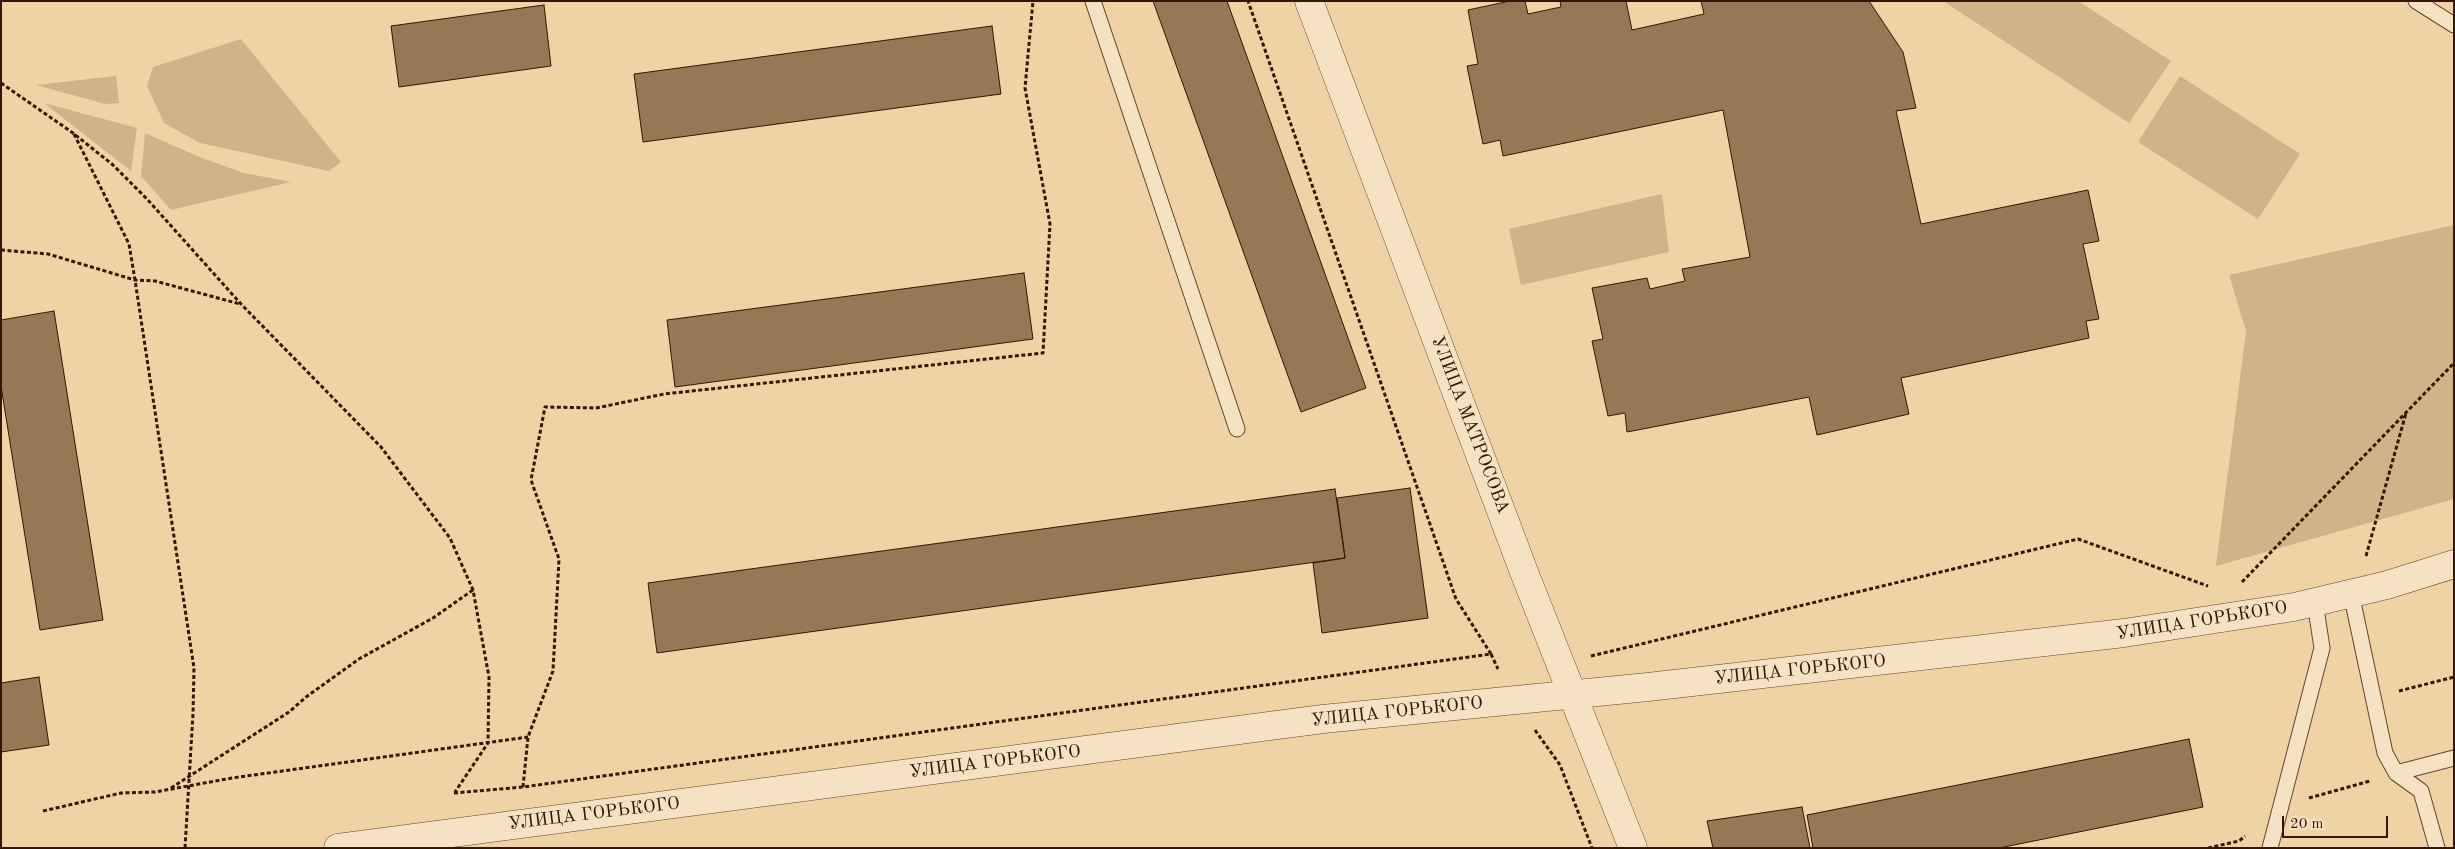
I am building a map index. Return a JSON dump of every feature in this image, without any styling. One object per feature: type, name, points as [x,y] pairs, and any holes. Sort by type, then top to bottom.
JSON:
[{"type":"street","name":"УЛИЦА МАТРОСОВА","points":[[1310,1],[1572,694],[1633,848]]},
{"type":"street","name":"УЛИЦА ГОРЬКОГО","points":[[338,848],[1323,719],[1572,694],[2124,633],[2219,620],[2315,602],[2454,564]]},
{"type":"lane","points":[[1093,1],[1237,429]]},
{"type":"lane","points":[[2416,1],[2454,26]]},
{"type":"lane","points":[[2351,593],[2385,753],[2396,774],[2421,791],[2437,848]]},
{"type":"lane","points":[[2270,848],[2322,648],[2315,602]]},
{"type":"lane","points":[[2396,774],[2454,758]]},
{"type":"path","points":[[523,787],[528,737],[553,671],[559,559],[531,480],[545,407],[596,408],[664,394],[1043,353],[1050,224],[1025,88],[1033,1]]},
{"type":"path","points":[[1,83],[73,133],[113,165],[147,199],[241,304],[381,447],[450,538],[473,590],[489,676],[488,743],[454,793],[523,787],[1491,654],[1456,599],[1248,1]]},
{"type":"path","points":[[73,133],[129,244],[135,280],[194,668],[185,848]]},
{"type":"path","points":[[1,250],[48,254],[135,280],[155,281],[241,304]]},
{"type":"path","points":[[2248,585],[2239,586],[2454,364]]},
{"type":"path","points":[[2374,559],[2364,562],[2406,413]]},
{"type":"path","points":[[1587,647],[1590,656],[2078,539],[2210,587]]},
{"type":"path","points":[[169,789],[289,712],[306,697],[359,660],[433,618],[473,590]]},
{"type":"path","points":[[2373,698],[2454,677]]},
{"type":"path","points":[[1513,700],[1560,765],[1592,848]]},
{"type":"path","points":[[43,811],[121,793],[169,789],[232,778],[528,737]]},
{"type":"shaded area","points":[[1943,1],[2078,1],[2171,61],[2129,123]]},
{"type":"shaded area","points":[[241,39],[341,162],[329,171],[200,143],[164,123],[147,86],[153,67]]},
{"type":"shaded area","points":[[116,76],[119,103],[105,104],[36,85]]},
{"type":"shaded area","points":[[2180,76],[2300,154],[2258,219],[2138,142]]},
{"type":"shaded area","points":[[44,103],[137,128],[131,171]]},
{"type":"shaded area","points":[[145,133],[202,158],[244,173],[291,182],[171,210],[141,176]]},
{"type":"shaded area","points":[[1662,194],[1669,252],[1521,285],[1509,229]]},
{"type":"shaded area","points":[[2454,225],[2454,499],[2216,566],[2246,331],[2229,275]]},
{"type":"building","points":[[1153,1],[1227,1],[1366,388],[1301,412]]},
{"type":"building","points":[[1510,1],[1525,1],[1528,14],[1561,7],[1560,1],[1626,1],[1632,30],[1704,14],[1701,1],[1869,1],[1903,52],[1916,108],[1896,111],[1921,224],[2088,190],[2099,241],[2083,244],[2099,319],[2086,321],[2089,338],[1901,378],[1909,414],[1817,435],[1809,397],[1627,432],[1625,413],[1608,416],[1592,341],[1603,339],[1592,288],[1647,278],[1650,289],[1685,281],[1682,269],[1750,257],[1723,110],[1503,156],[1500,140],[1483,144],[1467,66],[1478,64],[1468,10]]},
{"type":"building","points":[[544,5],[551,66],[399,87],[391,26]]},
{"type":"building","points":[[992,26],[1001,94],[643,142],[634,74]]},
{"type":"building","points":[[1024,273],[1033,339],[675,387],[667,320]]},
{"type":"building","points":[[54,311],[103,620],[40,630],[1,386],[1,320]]},
{"type":"building","points":[[1410,488],[1428,618],[1322,633],[1313,563],[1345,558],[1337,498]]},
{"type":"building","points":[[1335,489],[1345,558],[657,653],[648,583]]},
{"type":"building","points":[[39,677],[49,745],[1,752],[1,683]]},
{"type":"building","points":[[2189,739],[2203,807],[1999,848],[1813,848],[1807,815]]},
{"type":"building","points":[[1802,807],[1810,848],[1713,848],[1707,821]]}]
